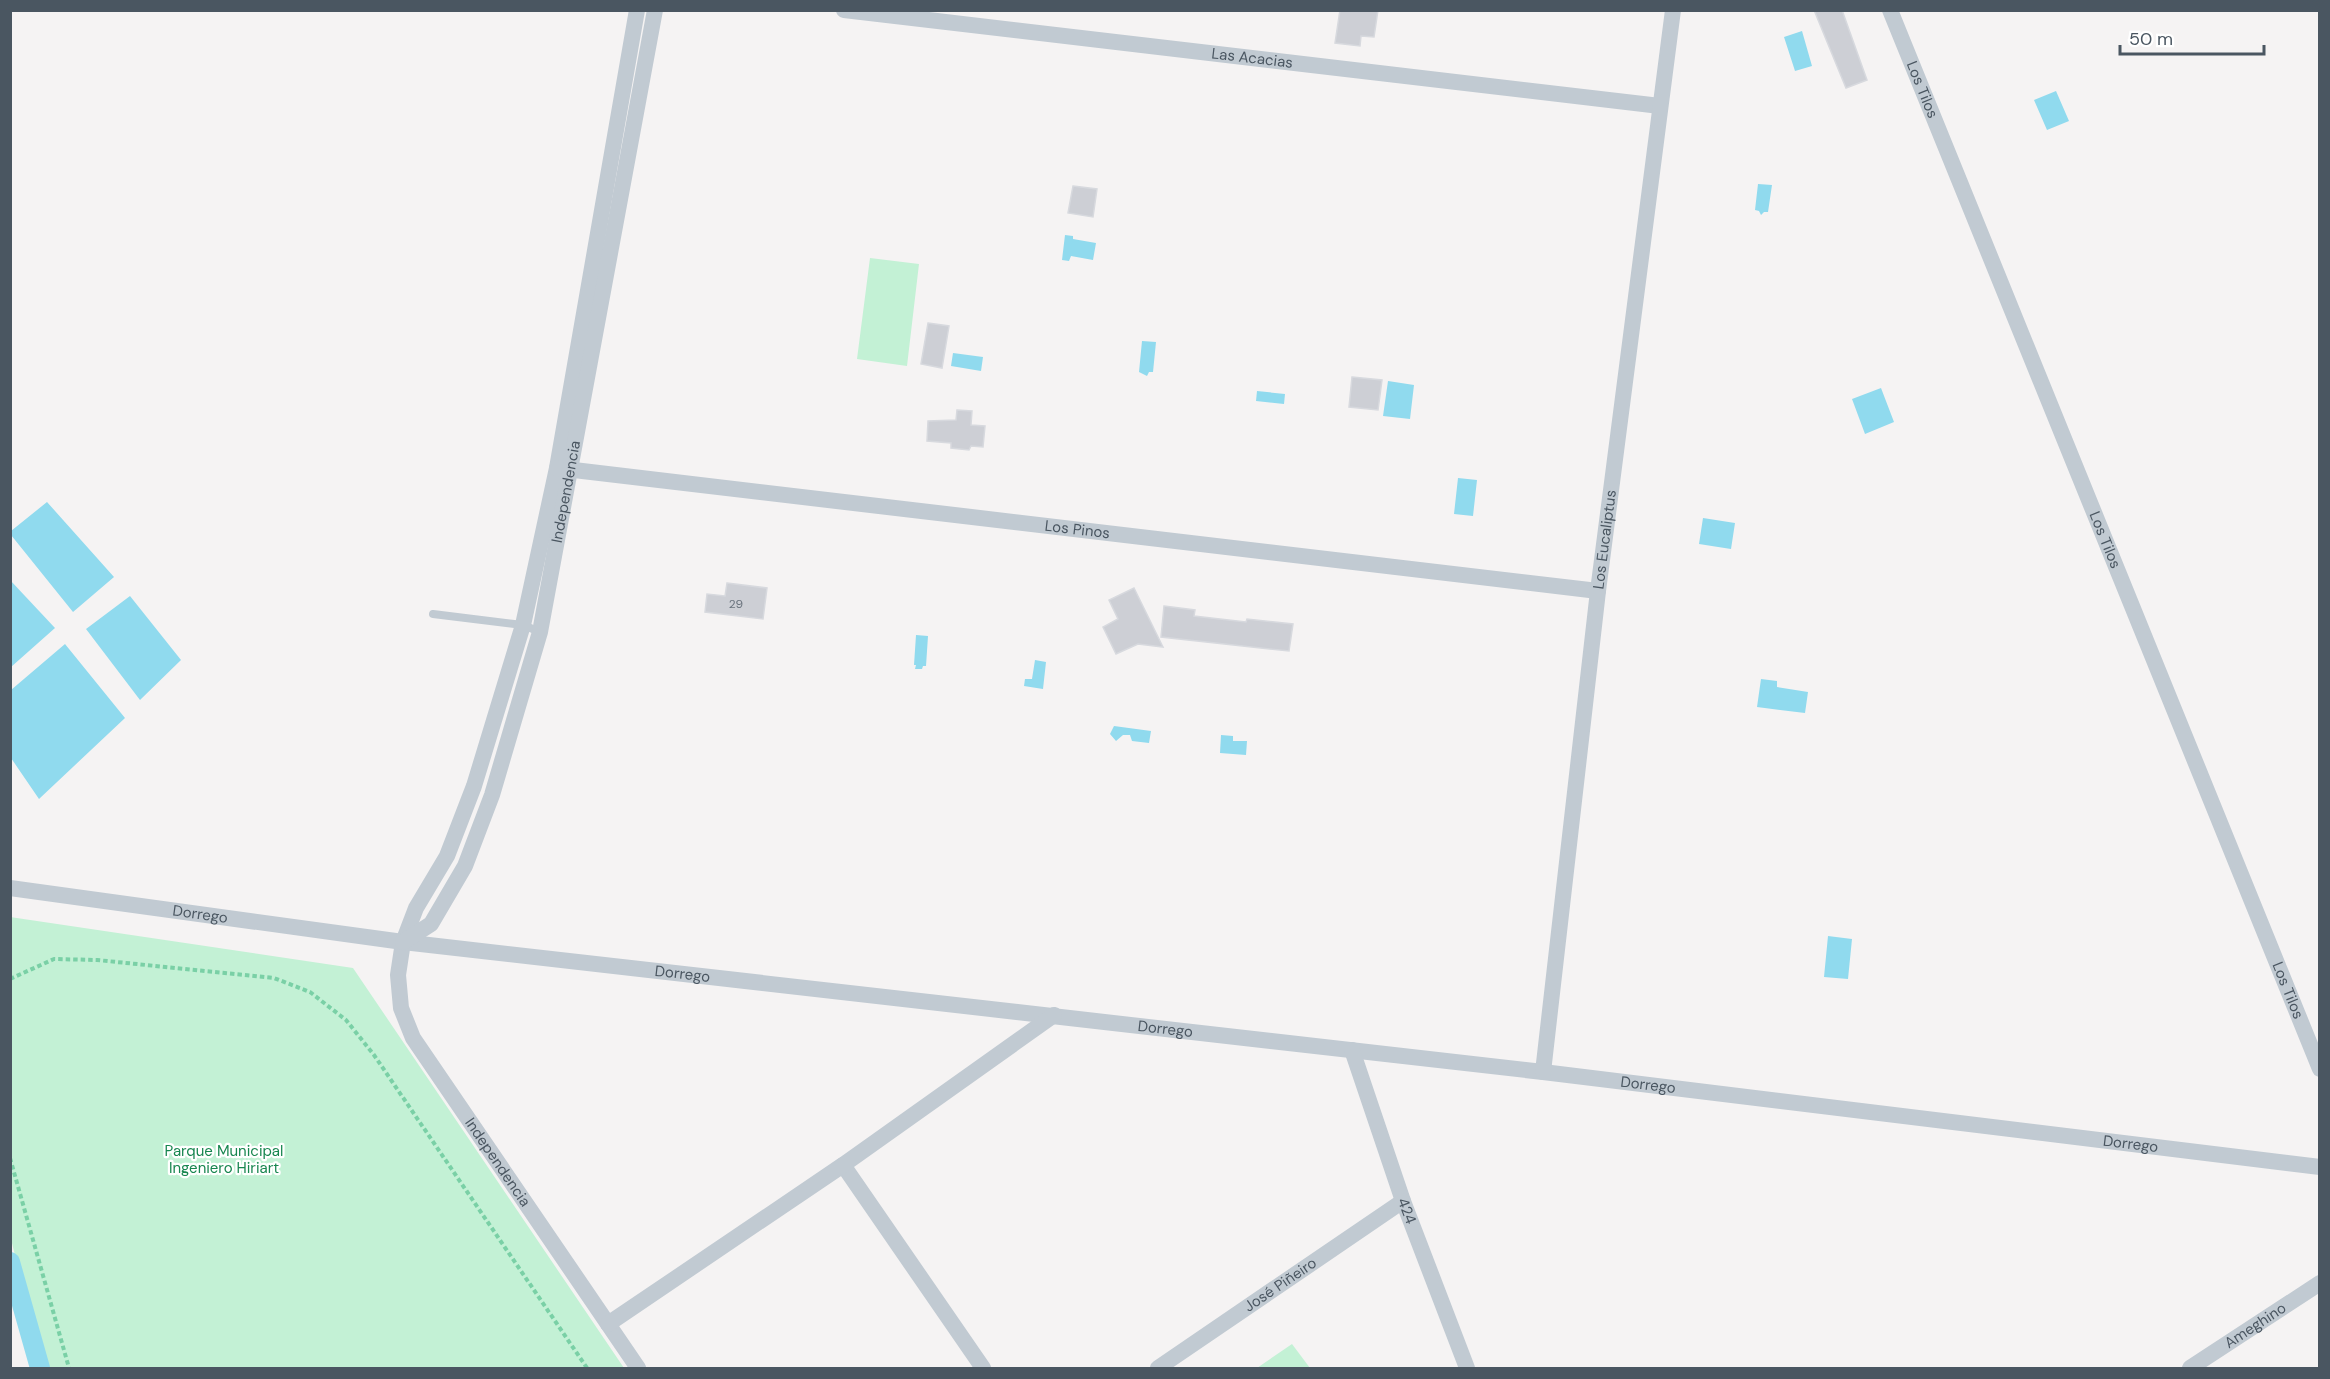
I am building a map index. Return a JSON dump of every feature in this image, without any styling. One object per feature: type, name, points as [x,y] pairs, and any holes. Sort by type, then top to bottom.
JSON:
[{"type":"street","name":"Independencia","points":[[403,942],[431,924],[465,866],[492,795],[540,632],[637,10]]},
{"type":"street","name":"Independencia","points":[[638,1368],[413,1038],[401,1008],[398,975],[403,942],[416,908],[447,856],[474,786],[523,625],[564,468],[655,10]]},
{"type":"street","name":"Las Acacias","points":[[844,10],[1660,106]]},
{"type":"street","name":"Los Eucaliptus","points":[[1542,1072],[1598,591],[1672,10]]},
{"type":"street","name":"Los Tilos","points":[[1890,10],[2319,1069]]},
{"type":"street","name":"Los Pinos","points":[[564,468],[1598,591]]},
{"type":"street","name":"Dorrego","points":[[10,888],[403,942],[1542,1072],[2319,1167]]},
{"type":"street","points":[[608,1324],[843,1165],[1054,1015]]},
{"type":"street","name":"424","points":[[1352,1050],[1403,1201],[1467,1368]]},
{"type":"street","points":[[843,1165],[983,1368]]},
{"type":"street","name":"José Piñeiro","points":[[1158,1368],[1403,1201]]},
{"type":"street","name":"Ameghino","points":[[2190,1368],[2319,1283]]},
{"type":"lane","points":[[433,614],[523,625],[540,632]]},
{"type":"path","points":[[10,979],[54,959],[97,960],[274,978],[310,992],[346,1020],[374,1055],[587,1368]]},
{"type":"path","points":[[10,1158],[69,1368]]},
{"type":"green space","points":[[870,258],[919,264],[907,366],[857,359]]},
{"type":"green space","name":"Parque Municipal Ingeniero Hiriart","points":[[10,917],[353,968],[624,1368],[49,1368],[24,1292],[11,1239]]},
{"type":"green space","points":[[1292,1344],[1310,1368],[1257,1368]]},
{"type":"water","points":[[1802,31],[1812,66],[1795,71],[1784,37]]},
{"type":"water","points":[[2056,91],[2069,121],[2047,130],[2034,100]]},
{"type":"water","points":[[1758,184],[1772,185],[1768,212],[1761,215],[1755,210]]},
{"type":"water","points":[[1065,235],[1073,236],[1073,239],[1096,243],[1093,260],[1071,256],[1069,261],[1062,260]]},
{"type":"water","points":[[1142,341],[1156,342],[1153,372],[1149,372],[1147,376],[1139,372]]},
{"type":"water","points":[[953,353],[983,357],[981,371],[951,366]]},
{"type":"water","points":[[1388,381],[1414,385],[1410,419],[1383,416]]},
{"type":"water","points":[[1881,388],[1894,422],[1865,434],[1852,399]]},
{"type":"water","points":[[1257,391],[1285,394],[1284,404],[1256,401]]},
{"type":"water","points":[[1458,478],[1477,480],[1473,516],[1454,514]]},
{"type":"water","points":[[47,502],[114,577],[73,612],[11,535],[11,531]]},
{"type":"water","points":[[1703,518],[1735,523],[1731,549],[1699,544]]},
{"type":"water","points":[[10,580],[55,628],[11,667],[10,667]]},
{"type":"water","points":[[130,596],[181,660],[140,700],[86,629]]},
{"type":"water","points":[[916,635],[928,636],[926,666],[922,669],[915,669],[916,665],[914,665]]},
{"type":"water","points":[[65,644],[125,718],[39,799],[11,758],[11,690]]},
{"type":"water","points":[[1035,660],[1046,662],[1043,689],[1024,686],[1025,679],[1032,679]]},
{"type":"water","points":[[1761,679],[1777,681],[1777,687],[1808,692],[1805,713],[1757,707]]},
{"type":"water","points":[[1114,726],[1151,731],[1149,743],[1132,741],[1130,735],[1123,735],[1116,741],[1110,734]]},
{"type":"water","points":[[1221,735],[1233,736],[1233,741],[1247,741],[1246,755],[1220,753]]},
{"type":"water","points":[[1828,936],[1852,939],[1848,979],[1824,977]]},
{"type":"building","points":[[1340,10],[1378,10],[1374,37],[1361,36],[1360,46],[1335,43]]},
{"type":"building","points":[[1814,10],[1842,10],[1867,80],[1846,88]]},
{"type":"building","points":[[1073,186],[1097,189],[1093,217],[1068,213]]},
{"type":"building","points":[[928,323],[949,326],[942,368],[921,364]]},
{"type":"building","points":[[1352,377],[1382,380],[1378,410],[1349,407]]},
{"type":"building","points":[[957,410],[972,411],[971,425],[985,426],[983,447],[971,446],[969,450],[951,448],[951,443],[927,441],[928,421],[956,420]]},
{"type":"building","points":[[727,583],[767,588],[763,619],[705,612],[707,594],[725,596]]},
{"type":"building","points":[[1134,588],[1163,647],[1138,644],[1116,654],[1103,627],[1118,619],[1109,600]]},
{"type":"building","points":[[1164,606],[1195,610],[1194,616],[1293,624],[1289,651],[1161,637]]},
{"type":"waterway","points":[[10,1262],[40,1368]]}]
